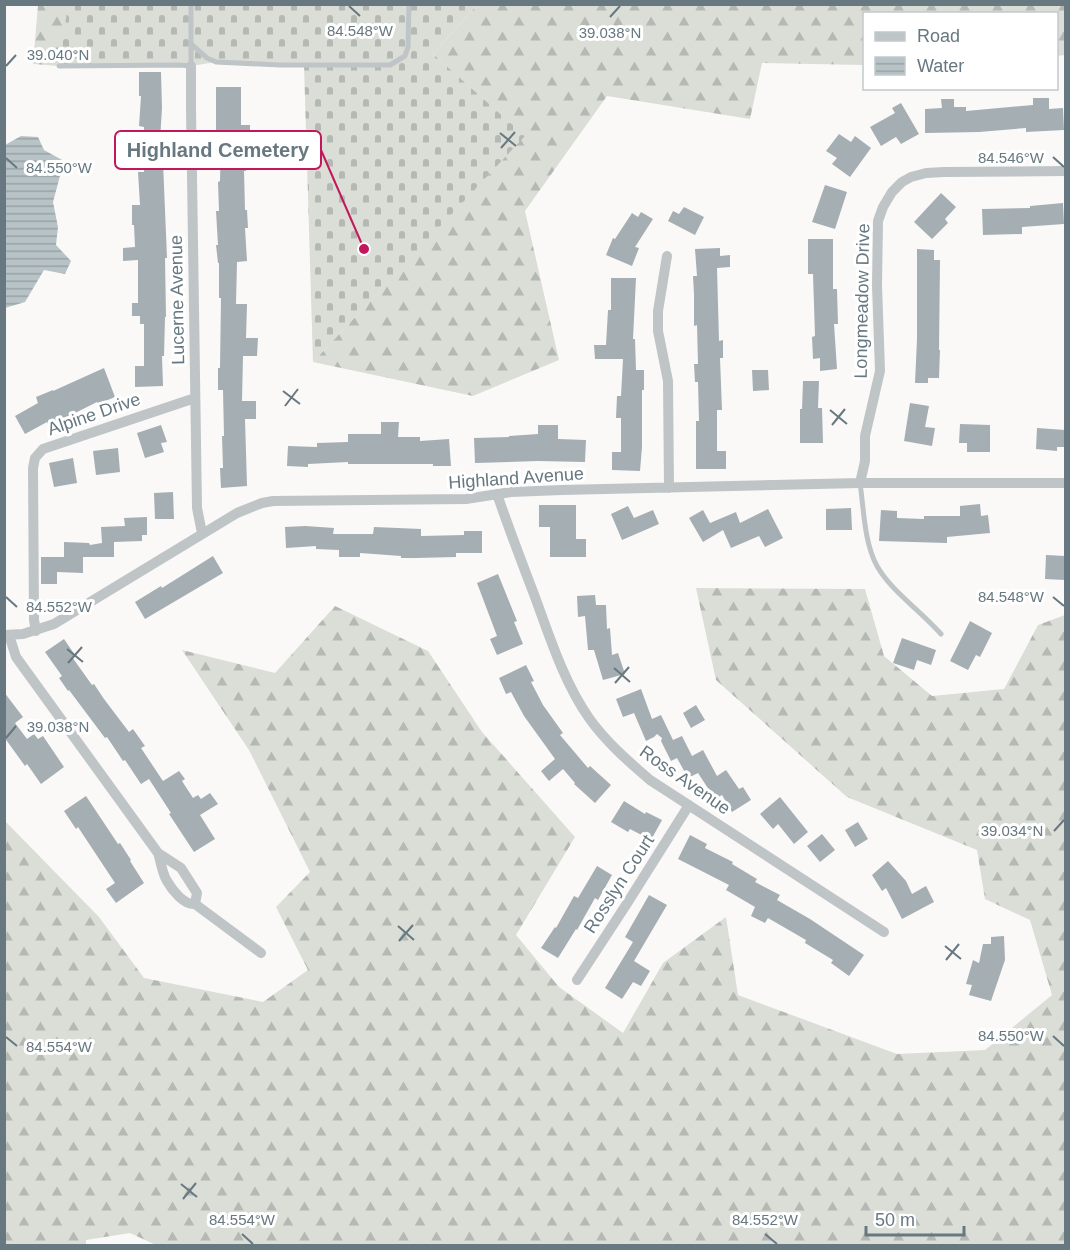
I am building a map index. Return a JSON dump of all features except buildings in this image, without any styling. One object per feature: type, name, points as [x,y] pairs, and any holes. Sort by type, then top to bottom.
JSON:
[{"type":"street","name":"Lucerne Avenue","points":[[192,66],[197,508],[202,533]]},
{"type":"street","name":"Longmeadow Drive","points":[[860,483],[865,461],[867,423],[880,371],[877,285],[878,221],[892,192],[911,177],[926,173],[1065,171]]},
{"type":"street","points":[[667,256],[658,311],[658,331],[668,381],[669,488]]},
{"type":"street","name":"Alpine Drive","points":[[36,631],[33,520],[35,458],[43,449],[195,398]]},
{"type":"street","name":"Highland Avenue","points":[[7,635],[36,631],[54,624],[202,533],[237,513],[262,503],[466,499],[511,492],[860,483],[1065,483]]},
{"type":"street","name":"Ross Avenue","points":[[497,494],[552,644],[570,686],[588,717],[603,736],[650,780],[884,932]]},
{"type":"street","points":[[7,635],[16,657],[158,853],[167,881],[183,901],[190,905],[195,904],[261,953]]},
{"type":"street","name":"Rosslyn Court","points":[[577,980],[689,805]]},
{"type":"street","points":[[158,853],[181,868],[196,893],[195,904]]},
{"type":"lane","points":[[59,66],[192,66],[191,4]]},
{"type":"lane","points":[[191,44],[207,58],[216,62],[280,65],[390,65],[405,56],[408,47],[409,4]]},
{"type":"lane","points":[[860,483],[866,529],[878,567],[893,587],[941,634]]},
{"type":"green space","points":[[177,4],[59,66],[33,64],[38,5]]},
{"type":"green space","points":[[68,5],[477,5],[433,54],[525,136],[313,362],[304,65],[216,62],[191,66],[59,66]]},
{"type":"green space","points":[[477,5],[1065,5],[1065,55],[1058,56],[1058,12],[863,12],[863,65],[762,63],[750,119],[607,96],[525,211],[559,360],[473,396],[313,362],[524,136],[433,54]]},
{"type":"green space","points":[[696,588],[865,589],[884,656],[932,696],[1004,689],[1038,625],[1065,615],[1065,1245],[158,1246],[130,1233],[86,1240],[86,1245],[5,1245],[5,821],[99,917],[144,978],[263,1002],[308,970],[276,907],[310,872],[249,750],[182,650],[275,673],[335,606],[428,651],[482,732],[575,837],[516,935],[559,987],[623,1033],[663,963],[726,917],[738,995],[897,1054],[985,1050],[1052,995],[1030,920],[985,899],[977,850],[847,797],[716,680]]},
{"type":"water","points":[[21,136],[38,137],[44,150],[64,161],[53,202],[58,227],[56,245],[71,261],[65,274],[44,270],[25,302],[5,308],[5,145]]},
{"type":"place","name":"Highland Cemetery","points":[[364,249]]}]
